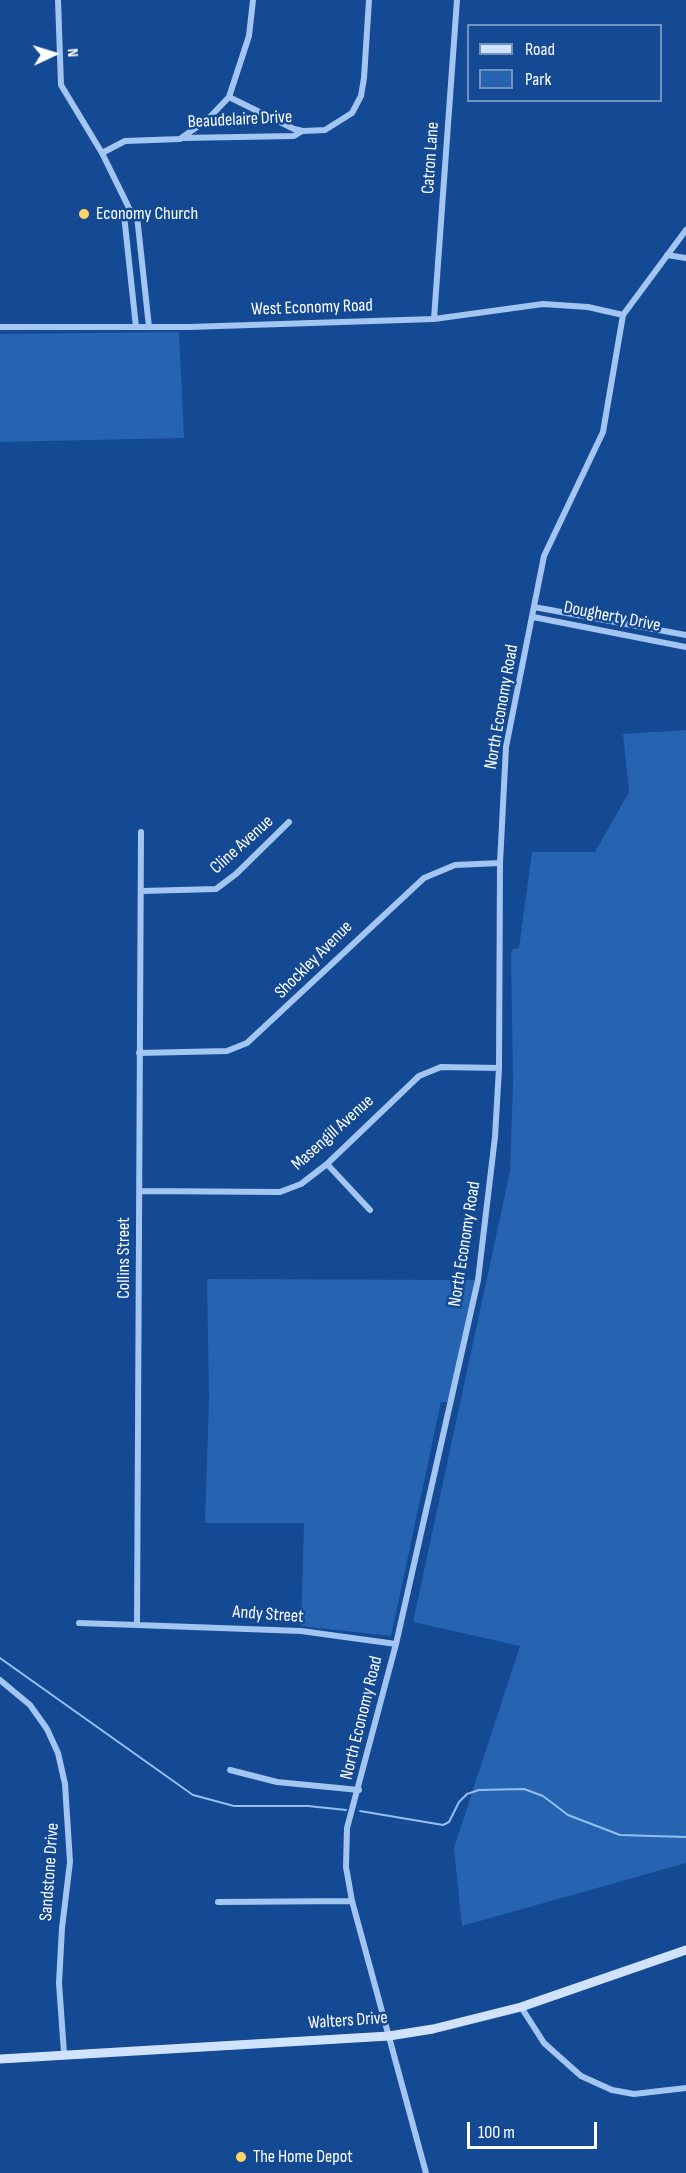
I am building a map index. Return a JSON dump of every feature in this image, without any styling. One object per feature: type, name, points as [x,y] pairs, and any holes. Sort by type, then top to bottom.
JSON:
[{"type":"street","points":[[58,0],[61,85],[102,153],[130,210],[137,216],[148,327]]},
{"type":"street","points":[[180,139],[208,119],[229,97],[249,36],[253,0]]},
{"type":"street","name":"Beaudelaire Drive","points":[[102,153],[125,141],[294,136],[303,131],[325,130],[352,113],[357,105],[364,78],[369,0]]},
{"type":"street","name":"Catron Lane","points":[[434,319],[457,0]]},
{"type":"street","points":[[229,97],[294,129],[303,131]]},
{"type":"street","points":[[130,210],[124,215],[136,327]]},
{"type":"street","points":[[623,315],[686,230]]},
{"type":"street","points":[[667,255],[686,258]]},
{"type":"street","name":"West Economy Road","points":[[0,327],[148,327],[434,319],[543,304],[588,307],[623,315]]},
{"type":"street","name":"North Economy Road","points":[[426,2173],[352,1901],[346,1867],[348,1828],[396,1644],[478,1280],[495,1137],[499,1068],[500,863],[506,747],[544,556],[603,432],[623,315]]},
{"type":"street","name":"Dougherty Drive","points":[[534,607],[686,635]]},
{"type":"street","name":"Dougherty Drive","points":[[533,617],[686,647]]},
{"type":"street","points":[[660,642],[661,630]]},
{"type":"street","name":"Cline Avenue","points":[[142,891],[216,889],[236,874],[289,822]]},
{"type":"street","name":"Collins Street","points":[[137,1625],[141,832]]},
{"type":"street","name":"Shockley Avenue","points":[[139,1053],[227,1052],[247,1043],[424,878],[455,865],[500,863]]},
{"type":"street","name":"Masengill Avenue","points":[[140,1191],[279,1192],[302,1184],[327,1164],[419,1076],[441,1067],[499,1068]]},
{"type":"street","points":[[327,1164],[370,1210]]},
{"type":"street","points":[[79,1623],[137,1625]]},
{"type":"street","name":"Andy Street","points":[[137,1625],[301,1631],[396,1644]]},
{"type":"street","name":"Sandstone Drive","points":[[0,1680],[30,1705],[47,1729],[58,1753],[65,1784],[70,1862],[62,1928],[59,1983],[64,2053]]},
{"type":"street","points":[[230,1770],[277,1782],[359,1790]]},
{"type":"street","points":[[218,1902],[352,1901]]},
{"type":"street","name":"Walters Drive","points":[[0,2059],[64,2053],[389,2036],[433,2029],[521,2007],[686,1950]]},
{"type":"street","points":[[521,2007],[544,2043],[581,2076],[612,2090],[634,2094],[686,2088]]},
{"type":"green space","points":[[179,332],[184,438],[0,442],[0,334]]},
{"type":"green space","points":[[686,730],[686,1863],[462,1926],[454,1848],[520,1646],[413,1622],[510,1171],[513,1084],[511,952],[519,948],[532,852],[595,852],[629,792],[623,734]]},
{"type":"green space","points":[[207,1279],[478,1280],[450,1402],[441,1402],[391,1636],[301,1626],[304,1523],[205,1523],[209,1398]]},
{"type":"waterway","points":[[0,1658],[193,1795],[234,1806],[308,1806],[346,1810]]},
{"type":"waterway","points":[[360,1811],[443,1825],[449,1822],[459,1802],[467,1794],[479,1790],[524,1789],[543,1796],[568,1815],[620,1835],[686,1837]]},
{"type":"place","name":"Economy Church","points":[[84,214]]},
{"type":"place","name":"The Home Depot","points":[[241,2157]]}]
